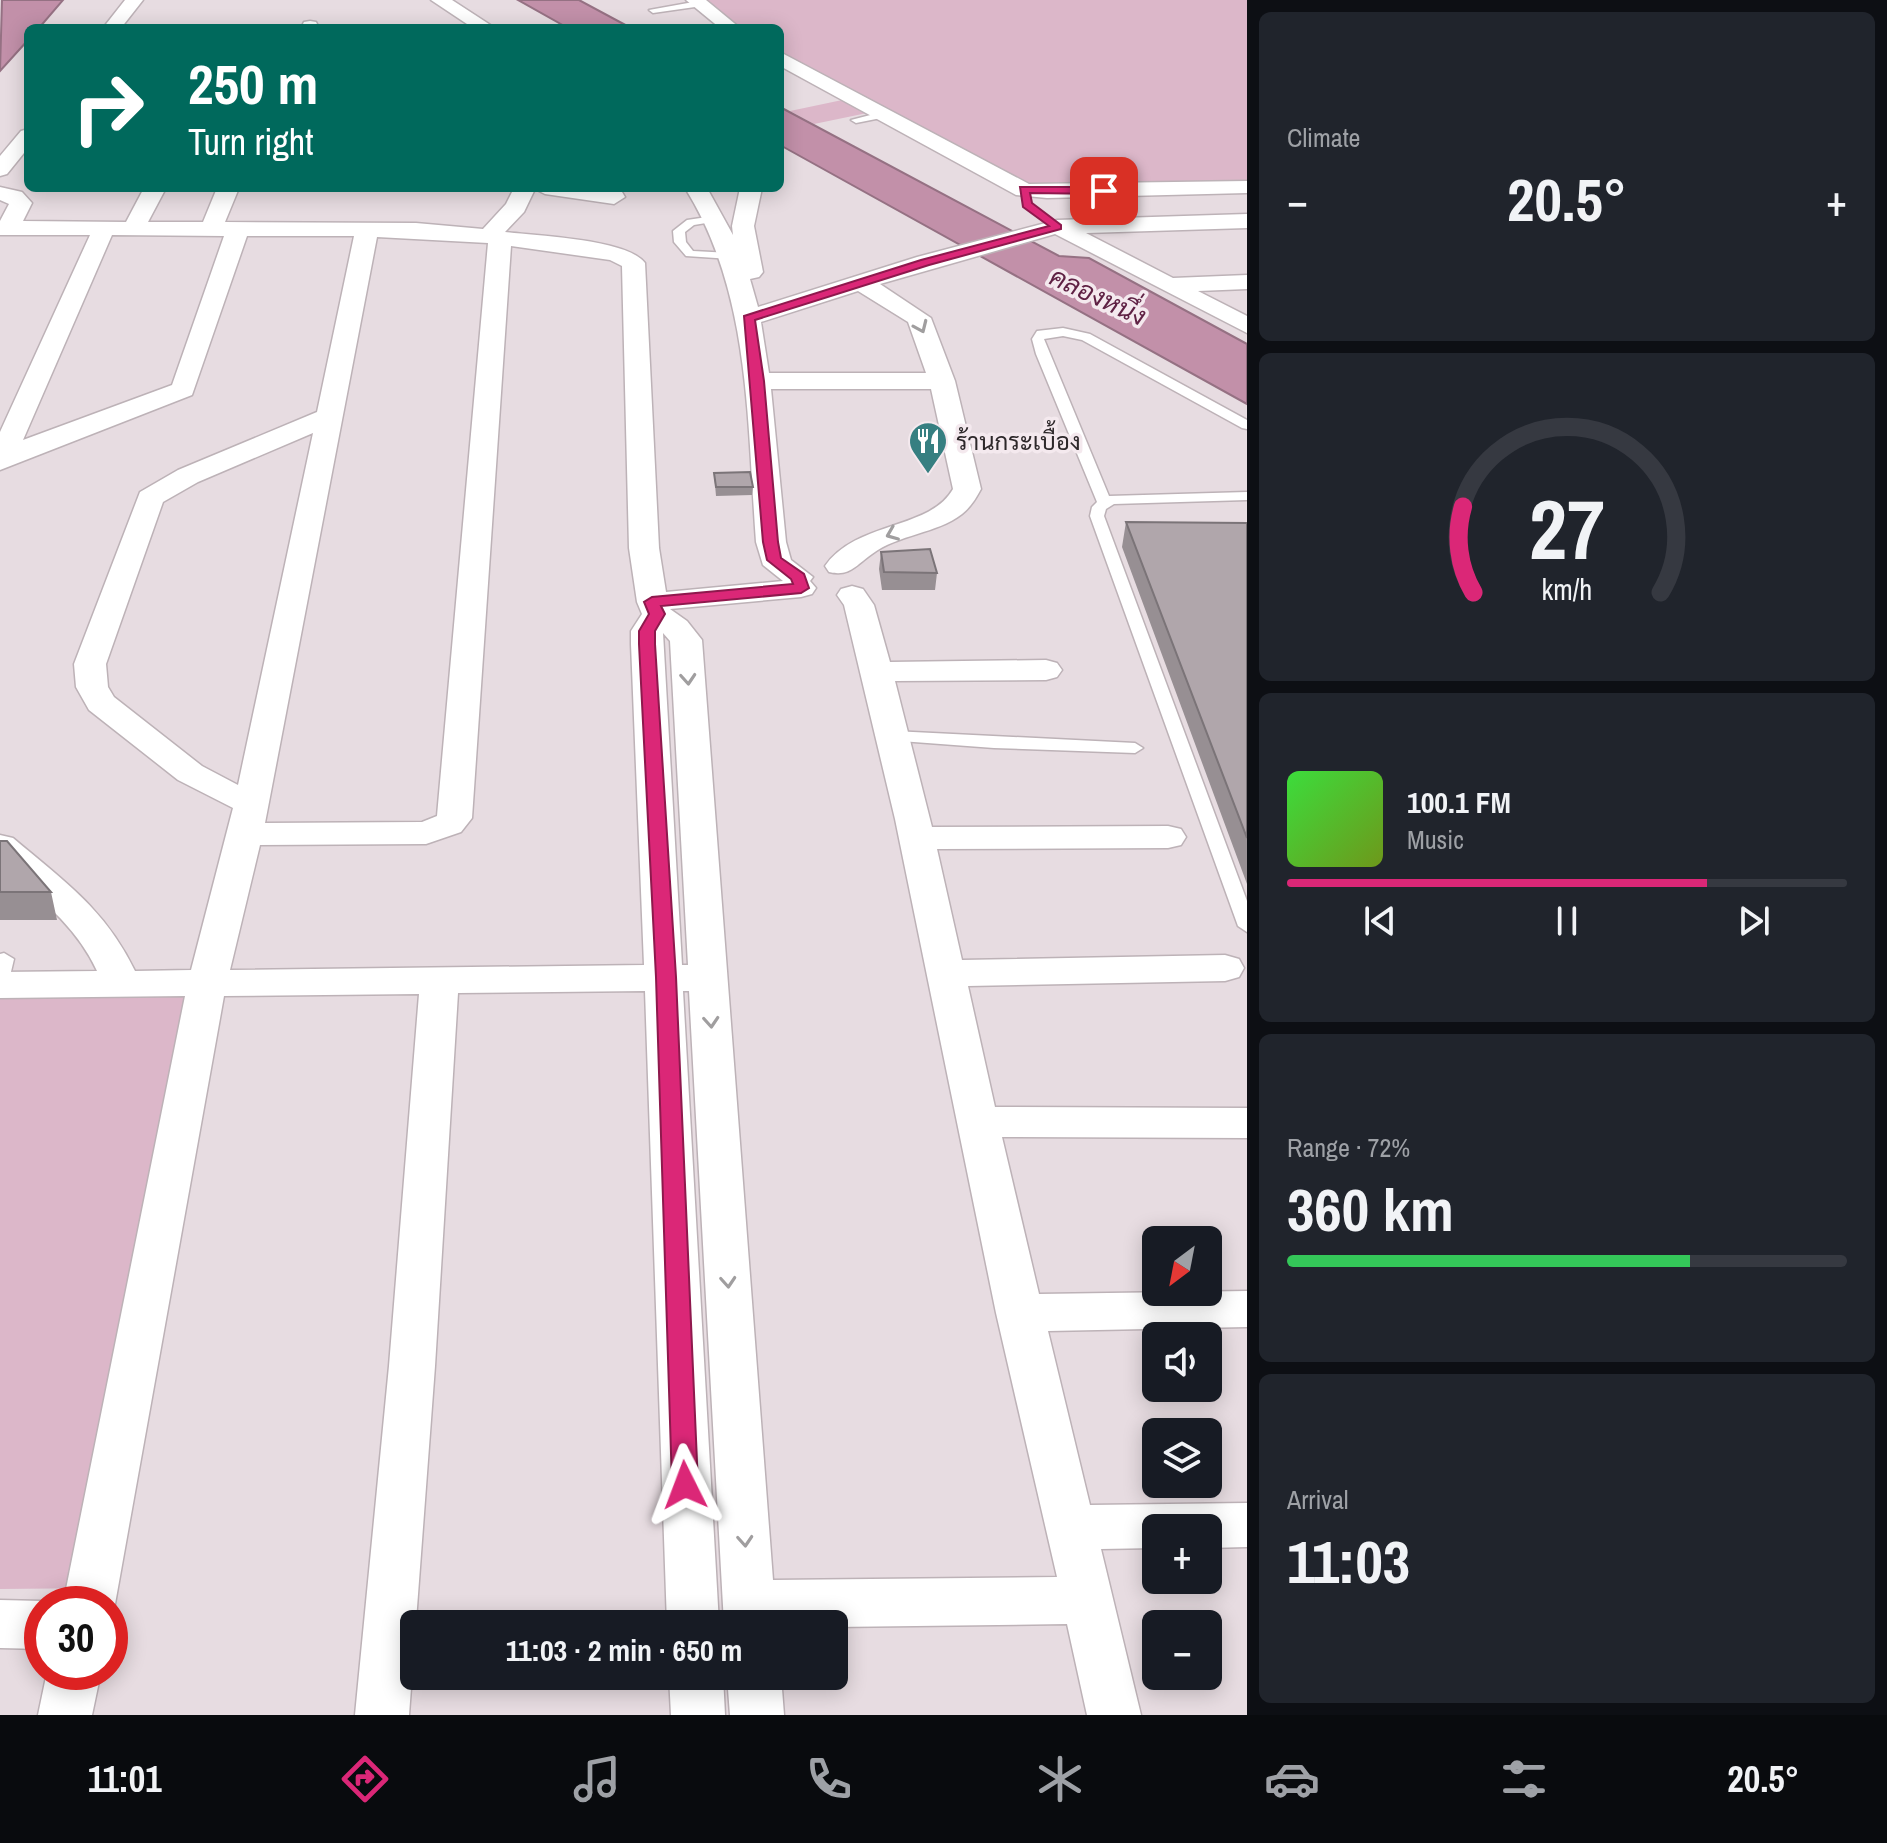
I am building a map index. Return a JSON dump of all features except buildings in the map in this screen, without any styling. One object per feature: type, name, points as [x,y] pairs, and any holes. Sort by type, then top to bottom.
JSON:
[{"type":"street","points":[[115,24],[134,0]]},
{"type":"street","points":[[440,0],[479,24]]},
{"type":"street","points":[[697,2],[726,24]]},
{"type":"street","points":[[784,60],[1024,190],[1247,187]]},
{"type":"street","points":[[0,170],[24,145]]},
{"type":"street","points":[[1024,190],[1027,204],[1051,229],[1247,326]]},
{"type":"street","points":[[134,228],[153,192]]},
{"type":"street","points":[[2,460],[183,390],[225,229],[228,192]]},
{"type":"street","points":[[330,416],[188,476],[150,498],[90,664],[92,687],[101,703],[190,773],[217,789],[247,818],[426,833],[449,824],[454,818],[494,237],[523,192]]},
{"type":"street","points":[[576,192],[614,197]]},
{"type":"street","points":[[699,192],[708,202],[735,267],[748,318],[774,560],[824,598],[846,580],[863,546],[940,515],[964,498],[967,489],[942,381],[919,318],[860,282]]},
{"type":"street","points":[[735,267],[752,269],[743,226],[749,192]]},
{"type":"street","points":[[0,193],[14,197],[21,203],[4,228]]},
{"type":"street","points":[[748,318],[925,262],[1051,229],[1247,221]]},
{"type":"street","points":[[4,228],[367,230],[494,237],[616,254],[633,263],[644,548],[654,608],[647,631],[647,644],[666,977],[682,1429],[692,1610]]},
{"type":"street","points":[[2,460],[104,229]]},
{"type":"street","points":[[92,1586],[207,983],[247,818],[367,230]]},
{"type":"street","points":[[1183,263],[1247,261]]},
{"type":"street","points":[[1168,285],[1247,282]]},
{"type":"street","points":[[757,381],[942,381]]},
{"type":"street","points":[[0,390],[32,390]]},
{"type":"street","points":[[846,580],[859,605],[893,736],[1019,1313],[1073,1527],[1114,1715]]},
{"type":"street","points":[[654,608],[800,582]]},
{"type":"street","points":[[654,608],[686,640],[750,1610]]},
{"type":"street","points":[[877,672],[1046,670]]},
{"type":"street","points":[[916,838],[1168,837]]},
{"type":"street","points":[[0,846],[81,915],[103,943],[123,985]]},
{"type":"street","points":[[946,973],[1225,968]]},
{"type":"street","points":[[1,974],[123,985],[708,978]]},
{"type":"street","points":[[382,1715],[412,1366],[440,979]]},
{"type":"street","points":[[977,1122],[1247,1123]]},
{"type":"street","points":[[1019,1313],[1247,1309]]},
{"type":"street","points":[[1073,1527],[1247,1525]]},
{"type":"street","points":[[847,1610],[1088,1600]]},
{"type":"street","points":[[0,1624],[24,1625]]},
{"type":"street","points":[[65,1715],[70,1690]]},
{"type":"street","points":[[697,1690],[698,1715]]},
{"type":"street","points":[[755,1690],[757,1715]]},
{"type":"lane","points":[[653,10],[697,2]]},
{"type":"lane","points":[[856,120],[882,115]]},
{"type":"lane","points":[[714,219],[684,225],[679,231],[680,242],[690,254],[735,267]]},
{"type":"lane","points":[[1247,425],[1086,337],[1063,332],[1041,334],[1038,339],[1104,502],[1097,516],[1247,926]]},
{"type":"lane","points":[[1104,502],[1247,496]]},
{"type":"lane","points":[[893,736],[1135,748]]},
{"type":"shaded area","points":[[700,0],[1247,0],[1247,180],[1029,186],[784,53],[784,24],[732,24]]},
{"type":"shaded area","points":[[847,99],[872,112],[814,124],[790,111]]},
{"type":"shaded area","points":[[210,987],[106,1586],[0,1589],[0,991]]},
{"type":"water","points":[[2,0],[63,0],[42,24],[24,24],[24,44],[0,71]]},
{"type":"water","points":[[518,0],[579,0],[624,24],[561,24]]},
{"type":"water","name":"คลองหนึ่ง","points":[[784,109],[1059,256],[1089,258],[1247,344],[1247,404],[784,147]]},
{"type":"place","name":"ร้านกระเบื้อง","points":[[928,475]]},
{"type":"route","points":[[685,1485],[666,977],[647,644],[647,631],[657,614],[652,602],[801,588],[798,577],[774,560],[748,318],[925,262],[1057,227],[1027,204],[1024,190],[1104,191]]}]
